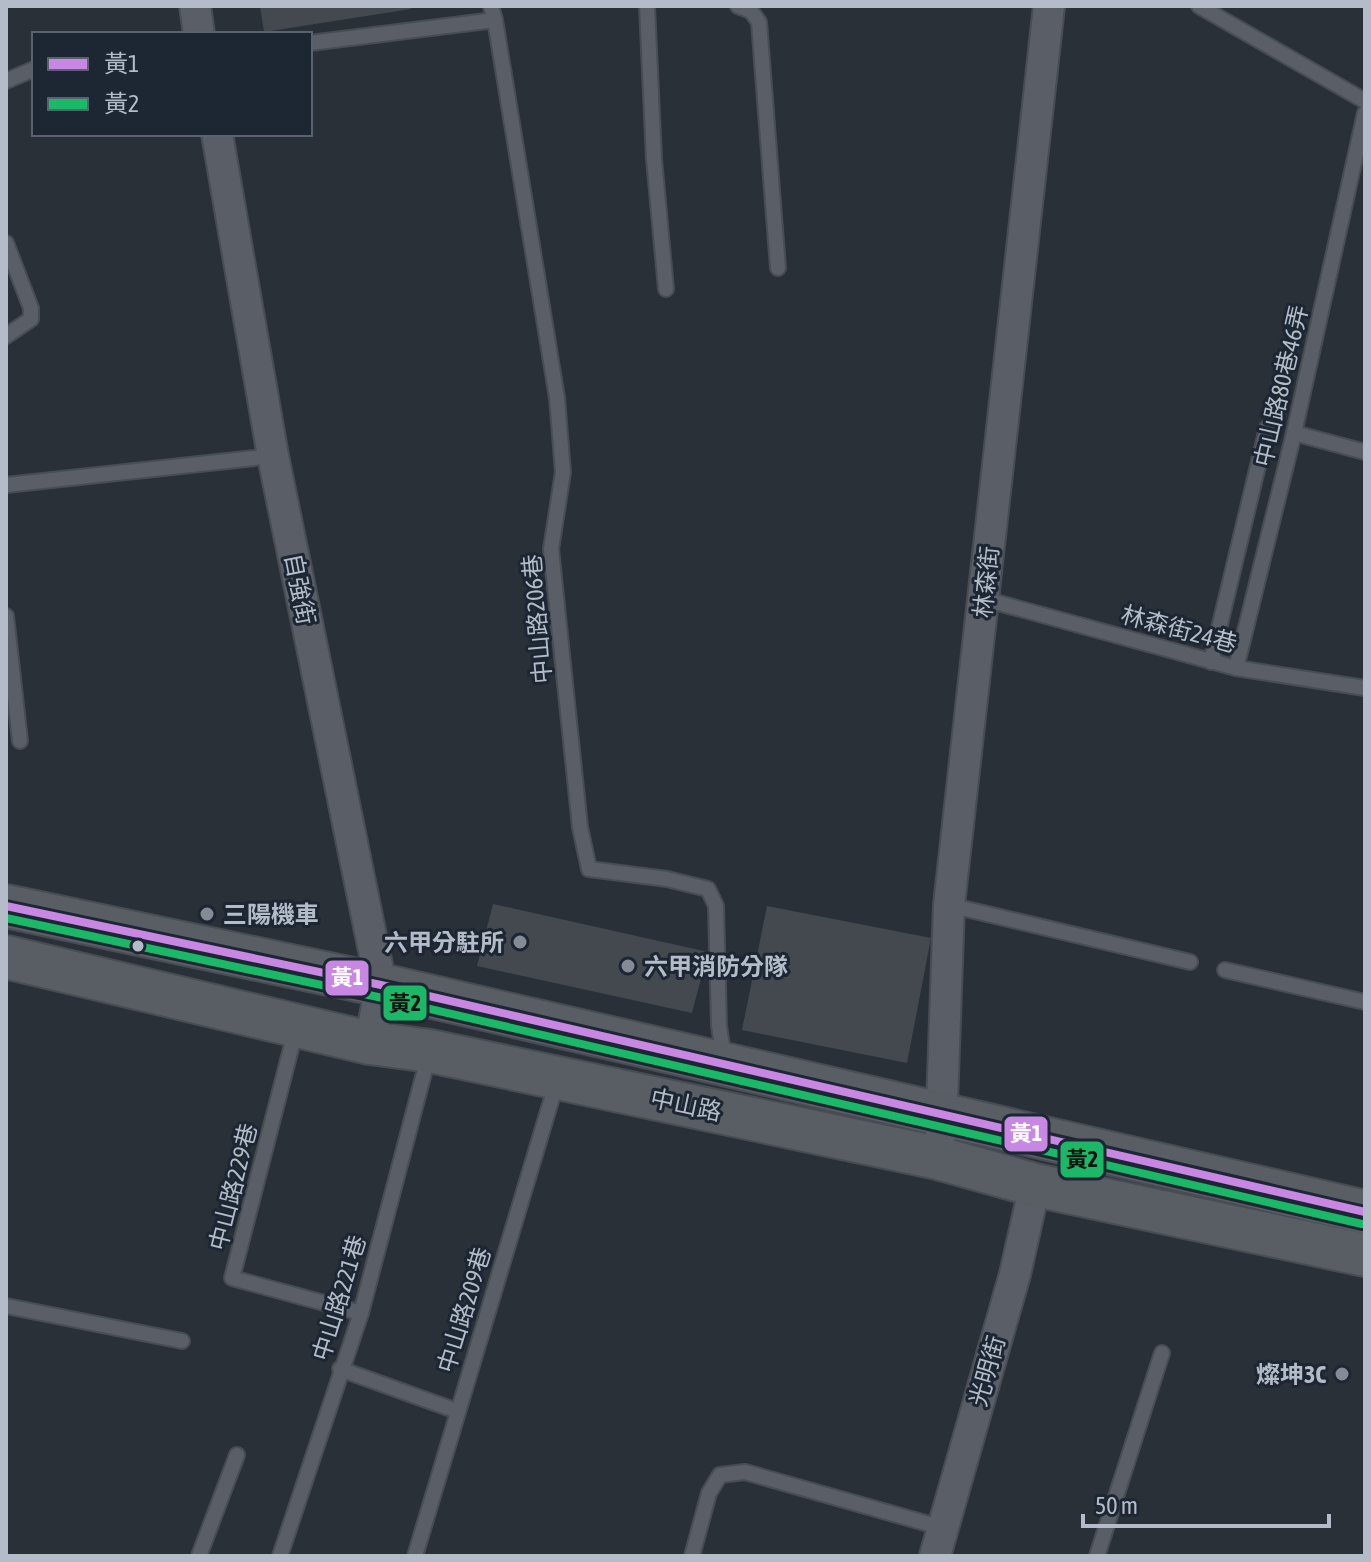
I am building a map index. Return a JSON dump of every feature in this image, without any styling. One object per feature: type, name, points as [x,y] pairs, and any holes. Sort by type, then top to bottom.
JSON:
[{"type":"main road","name":"中山路","points":[[6,906],[381,985],[725,1067],[1365,1212]]},
{"type":"main road","name":"中山路","points":[[6,957],[370,1043],[430,1051],[938,1158],[1035,1185],[1365,1255]]},
{"type":"street","name":"林森街","points":[[938,1158],[949,905],[1049,6]]},
{"type":"street","name":"自強街","points":[[217,136],[273,456],[381,985],[370,1043]]},
{"type":"street","name":"光明街","points":[[939,1542],[1015,1274],[1035,1185]]},
{"type":"lane","points":[[647,6],[654,159],[666,289]]},
{"type":"lane","points":[[738,6],[751,11],[759,22],[778,268]]},
{"type":"lane","points":[[1199,6],[1365,101]]},
{"type":"lane","points":[[312,43],[493,13]]},
{"type":"lane","name":"中山路206巷","points":[[493,13],[557,398],[563,472],[551,549],[580,827],[589,869],[667,879],[708,889],[716,906],[719,1026],[725,1067]]},
{"type":"lane","points":[[6,81],[32,70]]},
{"type":"lane","name":"中山路80巷46弄","points":[[1236,668],[1294,433],[1365,113]]},
{"type":"lane","points":[[6,243],[31,308],[31,319],[6,336]]},
{"type":"lane","points":[[1211,662],[1267,428]]},
{"type":"lane","points":[[1294,433],[1365,452]]},
{"type":"lane","points":[[6,485],[273,456]]},
{"type":"lane","name":"林森街24巷","points":[[984,599],[1236,668],[1365,688]]},
{"type":"lane","points":[[6,616],[20,741]]},
{"type":"lane","points":[[949,905],[1190,962]]},
{"type":"lane","points":[[1225,970],[1365,1002]]},
{"type":"lane","name":"中山路229巷","points":[[297,1024],[232,1278],[361,1313]]},
{"type":"lane","name":"中山路221巷","points":[[280,1556],[361,1313],[430,1051]]},
{"type":"lane","name":"中山路209巷","points":[[415,1556],[558,1078]]},
{"type":"lane","points":[[6,1306],[182,1341]]},
{"type":"lane","points":[[1097,1556],[1162,1353]]},
{"type":"lane","points":[[340,1369],[457,1411]]},
{"type":"lane","points":[[199,1556],[237,1455]]},
{"type":"lane","points":[[692,1556],[709,1493],[720,1475],[745,1472],[939,1542]]},
{"type":"building","points":[[260,6],[411,6],[411,9],[264,32]]},
{"type":"building","name":"六甲消防分隊","points":[[493,904],[708,952],[692,1013],[477,966]]},
{"type":"building","points":[[767,906],[931,938],[907,1063],[742,1030]]},
{"type":"transit line","name":"黃1","points":[[6,906],[381,985],[1365,1212]]},
{"type":"transit line","name":"黃2","points":[[6,918],[378,997],[1362,1224]]},
{"type":"place","name":"三陽機車","points":[[207,914]]},
{"type":"place","name":"六甲分駐所","points":[[520,942]]},
{"type":"place","name":"六甲消防分隊","points":[[628,966]]},
{"type":"place","name":"燦坤3C","points":[[1342,1374]]}]
